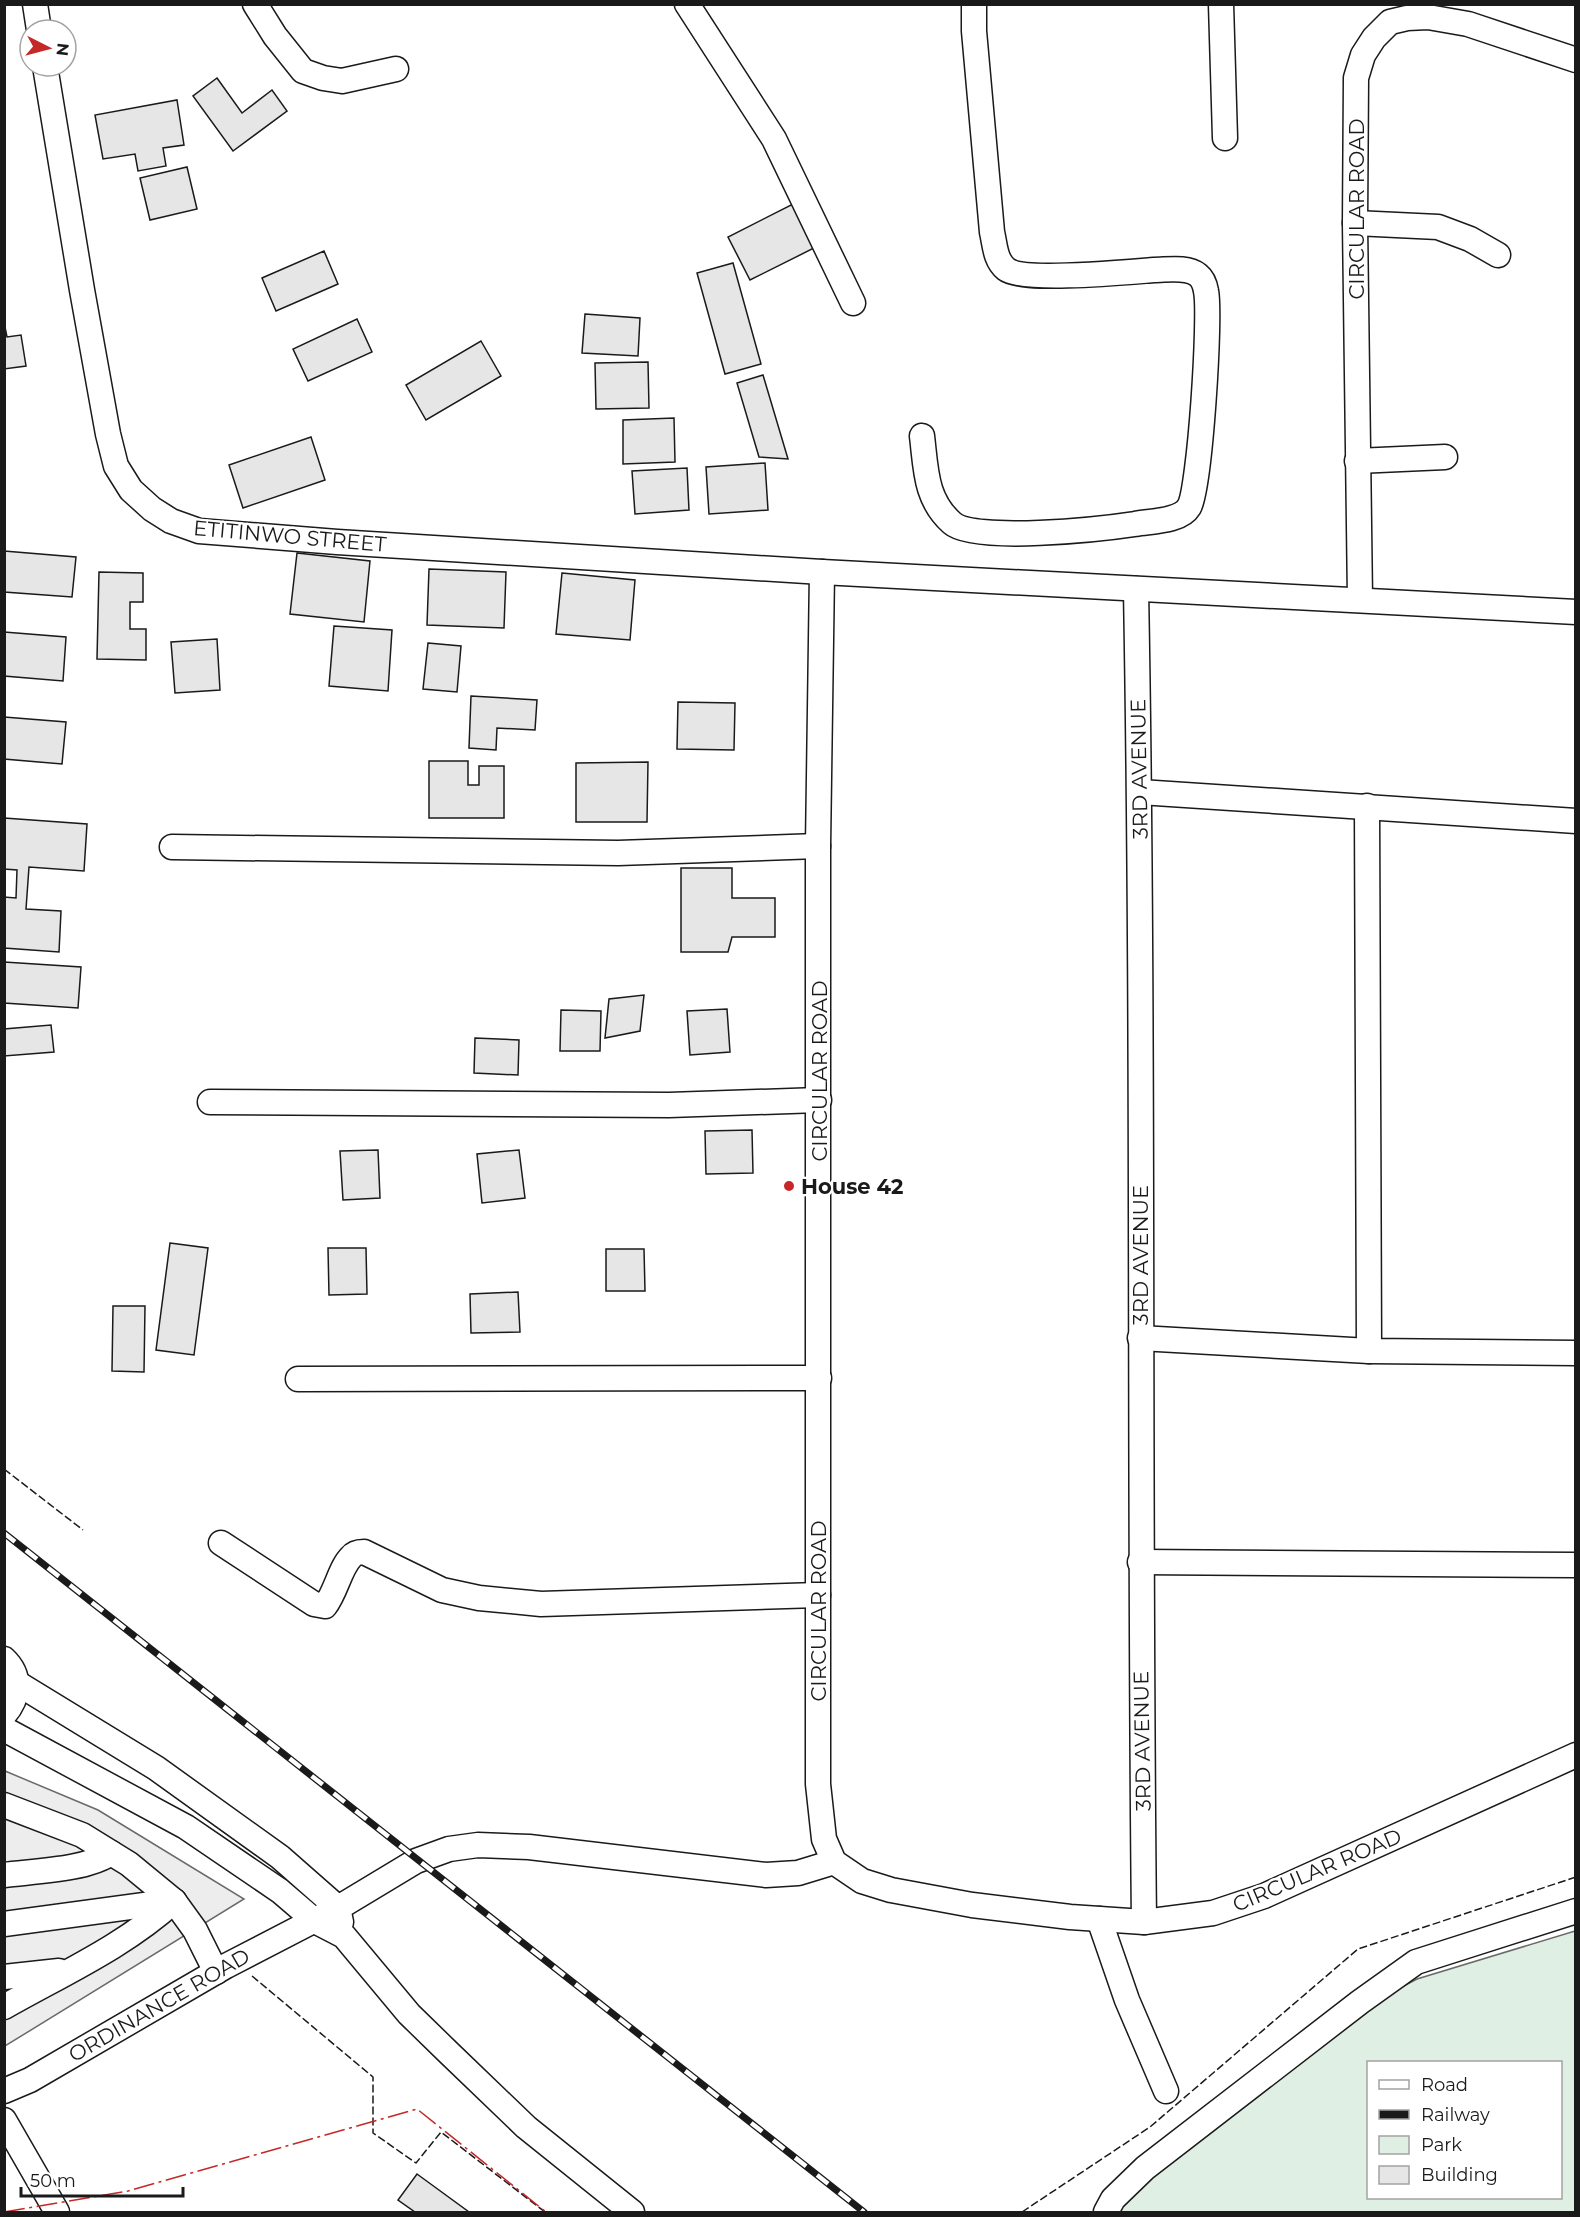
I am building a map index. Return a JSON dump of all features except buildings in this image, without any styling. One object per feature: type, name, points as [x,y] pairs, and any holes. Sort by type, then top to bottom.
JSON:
[{"type":"street","points":[[255,4],[275,36],[303,72],[342,81],[396,69]]},
{"type":"street","points":[[687,4],[774,140],[853,303]]},
{"type":"street","points":[[922,436],[929,492],[941,511],[954,525],[973,532],[1014,534],[1112,528],[1173,518],[1185,512],[1193,496],[1201,435],[1207,320],[1206,292],[1203,281],[1197,274],[1175,269],[1055,275],[1016,275],[1006,270],[998,260],[992,232],[974,31],[974,4]]},
{"type":"street","points":[[1221,4],[1225,138]]},
{"type":"street","name":"CIRCULAR ROAD","points":[[1360,600],[1355,223],[1356,78],[1363,54],[1374,38],[1390,22],[1428,17],[1468,24],[1575,60]]},
{"type":"street","name":"ETITINWO STREET","points":[[47,78],[116,466],[131,490],[152,509],[171,521],[199,531],[347,543],[822,572],[1575,612]]},
{"type":"street","points":[[1355,223],[1438,227],[1470,239],[1498,255]]},
{"type":"street","points":[[1358,461],[1445,457]]},
{"type":"street","name":"CIRCULAR ROAD","points":[[822,572],[818,846],[818,1784],[824,1839],[834,1862],[862,1881],[891,1890],[972,1905],[1144,1922],[1214,1913],[1264,1896],[1575,1755]]},
{"type":"street","name":"3RD AVENUE","points":[[1136,589],[1140,792],[1140,1562],[1144,1922]]},
{"type":"street","points":[[1140,792],[1575,820]]},
{"type":"street","points":[[1367,806],[1369,1351]]},
{"type":"street","points":[[172,847],[618,853],[818,846]]},
{"type":"street","points":[[210,1101],[669,1105],[819,1100]]},
{"type":"street","points":[[1140,1338],[1369,1351],[1575,1353]]},
{"type":"street","points":[[298,1379],[819,1378]]},
{"type":"street","points":[[221,1543],[314,1604],[325,1606],[332,1598],[350,1558],[357,1552],[364,1552],[442,1590],[489,1599],[541,1604],[818,1595]]},
{"type":"street","points":[[1140,1562],[1575,1565]]},
{"type":"street","points":[[4,1659],[14,1671],[17,1683],[17,1695],[12,1707],[4,1715]]},
{"type":"street","points":[[17,1683],[156,1768],[280,1857],[338,1908],[344,1936]]},
{"type":"street","points":[[4,1729],[186,1827],[280,1891],[315,1921],[344,1936],[409,2014],[526,2127],[632,2212]]},
{"type":"street","points":[[4,1805],[82,1835],[129,1864],[174,1902],[195,1930],[216,1972]]},
{"type":"street","name":"ORDINANCE ROAD","points":[[4,2091],[30,2080],[216,1972],[315,1921],[416,1861],[449,1849],[478,1845],[529,1847],[766,1875],[798,1873],[834,1862]]},
{"type":"street","points":[[4,1875],[88,1863],[111,1853]]},
{"type":"street","points":[[4,1923],[174,1902]]},
{"type":"street","points":[[4,2007],[133,1935],[174,1902]]},
{"type":"street","points":[[1106,2212],[1113,2199],[1145,2168],[1360,2001],[1416,1962],[1575,1911]]},
{"type":"street","points":[[1100,1919],[1127,2000],[1166,2091]]},
{"type":"street","points":[[4,1977],[70,1970]]},
{"type":"street","points":[[4,2120],[57,2212]]},
{"type":"green space","points":[[1575,1931],[1575,2212],[1119,2212],[1123,2204],[1144,2181],[1394,1991],[1417,1979]]},
{"type":"shaded area","points":[[5,1771],[98,1810],[244,1899],[5,2046]]},
{"type":"railway","points":[[4,1533],[864,2212]]},
{"type":"fence","points":[[4,1469],[83,1530]]},
{"type":"fence","points":[[1022,2212],[1150,2127],[1358,1949],[1576,1877]]},
{"type":"fence","points":[[252,1976],[373,2077],[373,2133],[416,2163],[441,2132],[545,2212]]},
{"type":"power","points":[[4,2212],[128,2191],[417,2109],[546,2212]]},
{"type":"place","name":"House 42","points":[[789,1186]]}]
